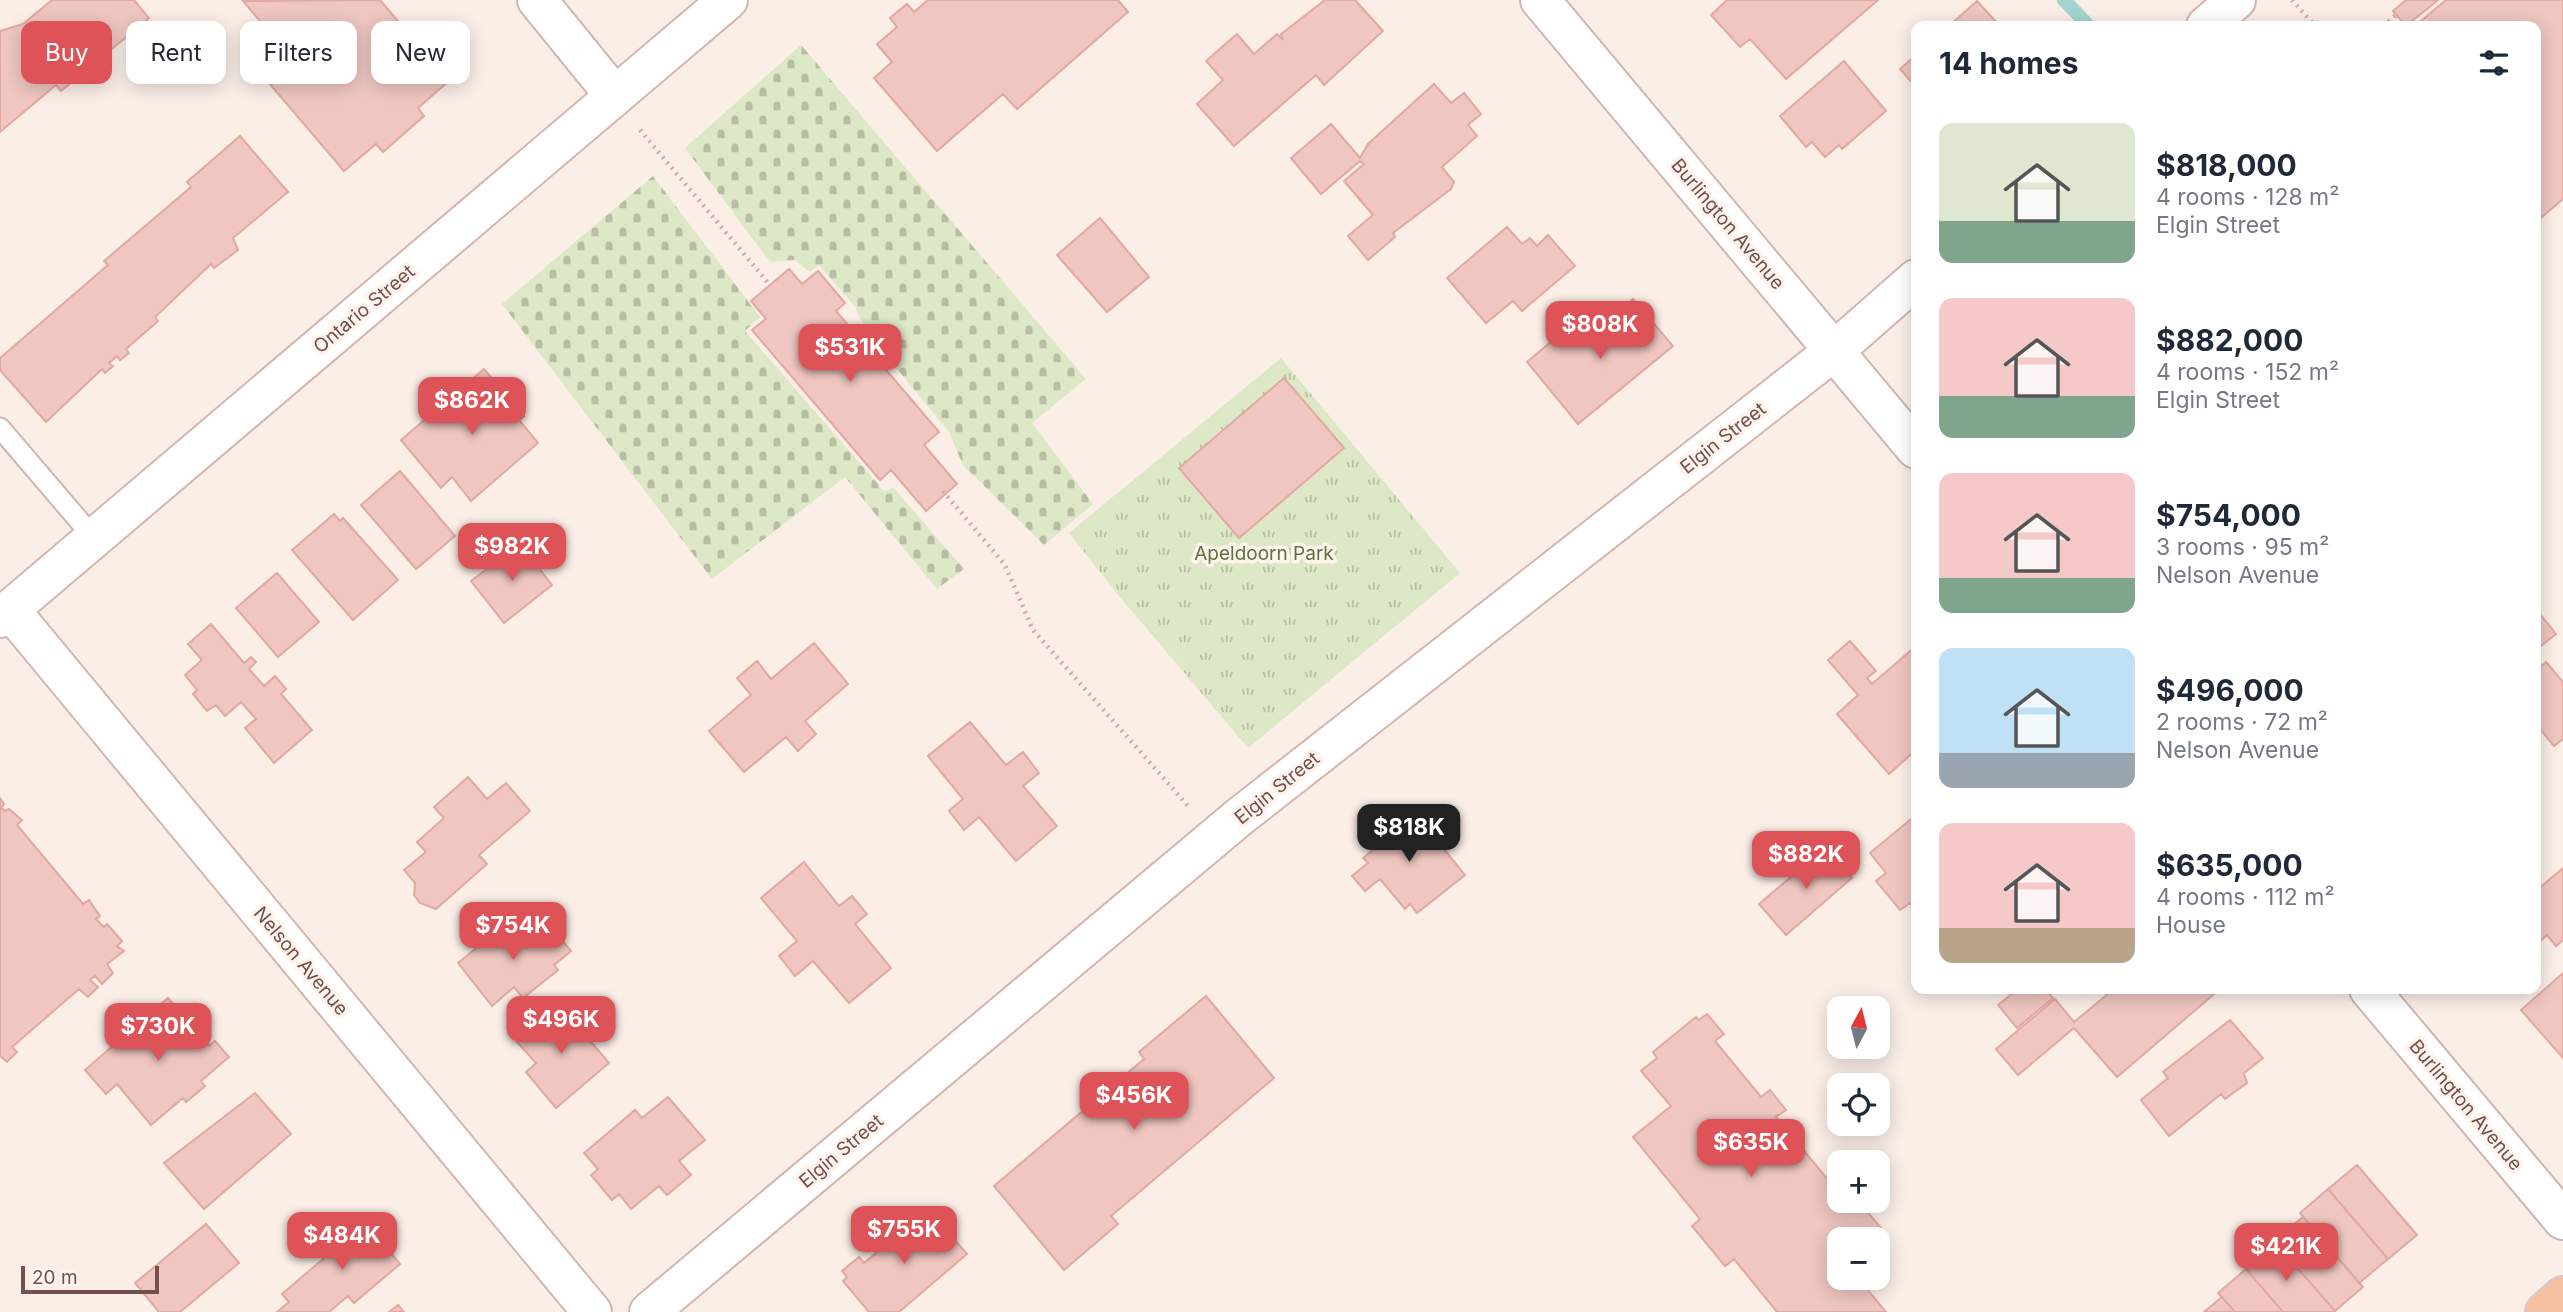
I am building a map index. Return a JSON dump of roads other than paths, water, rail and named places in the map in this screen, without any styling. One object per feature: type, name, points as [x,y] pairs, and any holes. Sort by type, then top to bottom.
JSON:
[{"type":"main road","points":[[2545,1312],[2563,1296]]},
{"type":"street","points":[[537,0],[615,96]]},
{"type":"street","name":"Ontario Street","points":[[5,614],[728,0]]},
{"type":"street","name":"Burlington Avenue","points":[[1540,0],[1911,443]]},
{"type":"street","points":[[2212,21],[2236,0]]},
{"type":"street","name":"Elgin Street","points":[[649,1312],[1216,838],[1834,351],[1911,283]]},
{"type":"street","name":"Nelson Avenue","points":[[5,614],[592,1312]]},
{"type":"street","name":"Burlington Avenue","points":[[2373,994],[2563,1220]]},
{"type":"lane","points":[[0,428],[94,538]]},
{"type":"waterway","points":[[2064,0],[2084,21]]},
{"type":"park label","name":"Apeldoorn Park","points":[[1264,553]]}]
